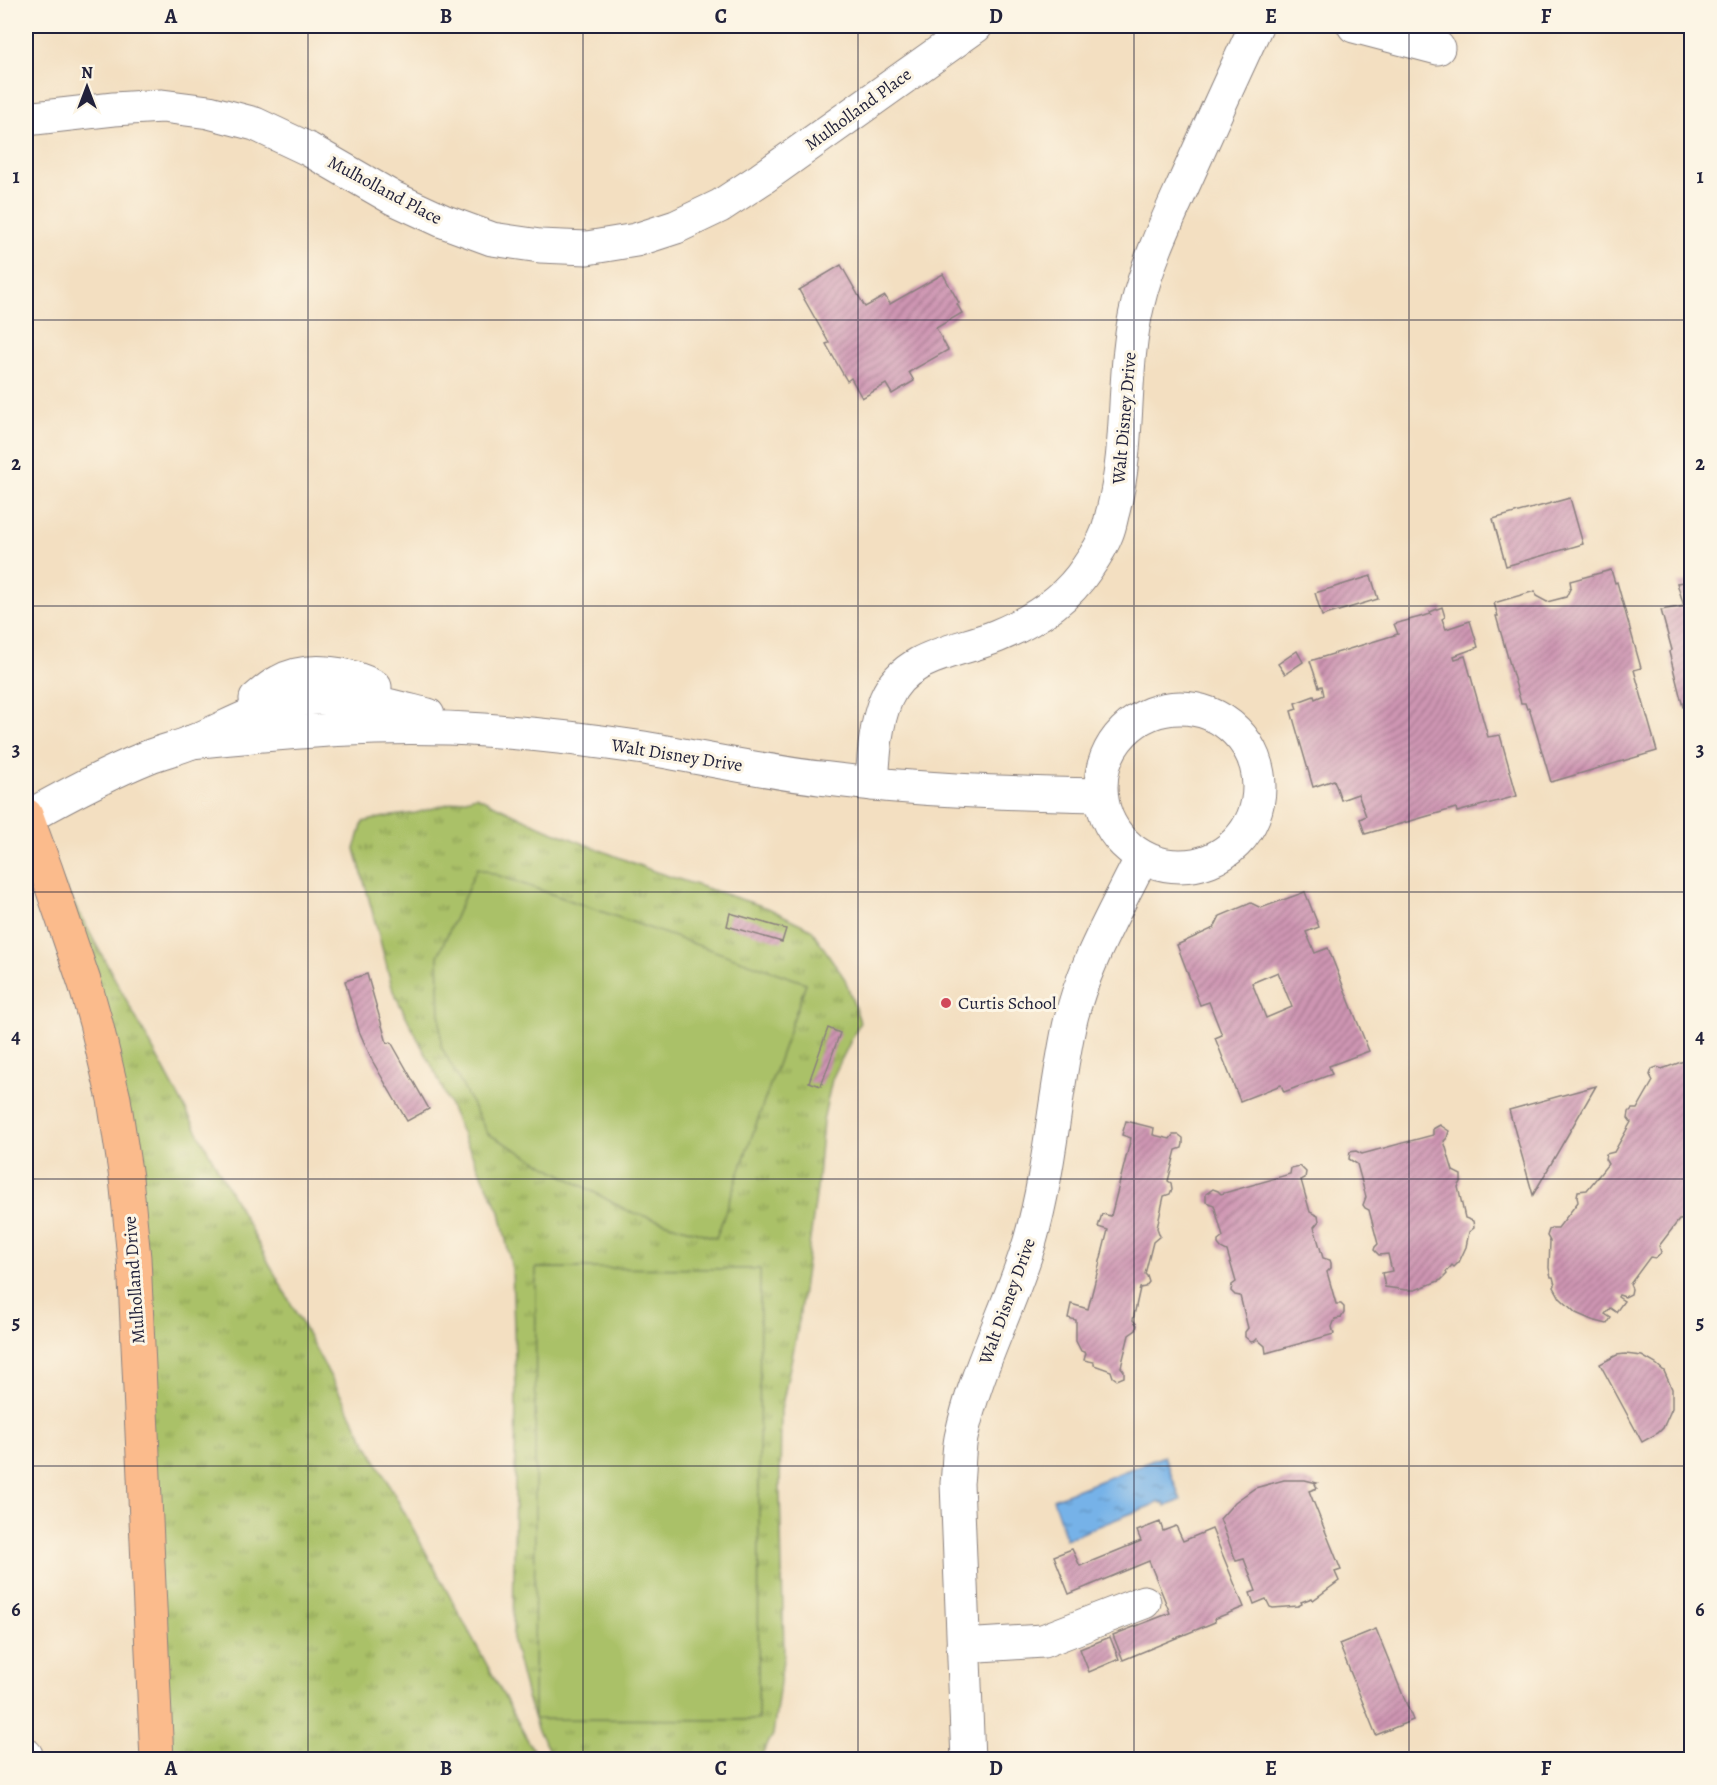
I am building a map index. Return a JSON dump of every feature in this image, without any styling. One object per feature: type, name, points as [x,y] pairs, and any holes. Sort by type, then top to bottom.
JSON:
[{"type":"main road","name":"Mulholland Drive","points":[[26,816],[85,984],[96,1023],[114,1100],[126,1178],[134,1258],[157,1760]]},
{"type":"street","name":"Mulholland Place","points":[[26,119],[162,106],[209,112],[255,124],[308,149],[393,198],[453,225],[492,239],[540,246],[587,248],[636,240],[676,226],[720,206],[976,26]]},
{"type":"street","name":"Walt Disney Drive","points":[[872,784],[877,726],[887,697],[904,673],[930,658],[995,637],[1028,621],[1062,597],[1086,570],[1107,533],[1119,489],[1130,348],[1138,302],[1169,217],[1256,26]]},
{"type":"street","points":[[1354,26],[1437,48]]},
{"type":"street","name":"Walt Disney Drive","points":[[26,816],[150,756],[202,737],[280,703],[318,697],[365,699],[482,730]]},
{"type":"street","points":[[1191,707],[1216,715],[1236,730],[1251,750],[1258,772],[1259,797],[1254,816],[1242,837],[1225,853],[1201,864],[1173,866],[1142,857],[1121,841],[1107,820],[1100,795],[1102,765],[1108,748],[1137,719],[1162,709],[1191,707]]},
{"type":"street","name":"Walt Disney Drive","points":[[202,737],[381,728],[482,730],[620,745],[818,778],[872,784],[976,792],[1100,795]]},
{"type":"street","name":"Walt Disney Drive","points":[[968,1760],[957,1483],[961,1440],[973,1393],[1032,1232],[1042,1192],[1070,1026],[1082,983],[1142,857]]},
{"type":"street","points":[[963,1646],[1043,1641],[1144,1602]]},
{"type":"street","points":[[26,1755],[26,1760]]},
{"type":"green space","points":[[476,796],[539,826],[656,872],[768,908],[811,929],[845,979],[860,1022],[832,1079],[823,1121],[817,1189],[797,1333],[781,1410],[780,1490],[784,1652],[773,1735],[759,1759],[557,1759],[552,1756],[537,1729],[527,1697],[513,1642],[516,1388],[512,1269],[500,1212],[436,1074],[393,991],[355,849],[363,822],[416,813]]},
{"type":"green space","points":[[27,817],[538,1759],[157,1759],[126,1178]]},
{"type":"green space","points":[[477,868],[806,983],[716,1238],[628,1211],[488,1134],[441,1046],[438,956]]},
{"type":"green space","points":[[536,1268],[760,1269],[758,1720],[534,1719]]},
{"type":"water","points":[[1164,1456],[1181,1500],[1165,1507],[1164,1503],[1160,1502],[1066,1539],[1053,1499]]},
{"type":"building","points":[[841,265],[865,307],[885,296],[890,304],[943,274],[959,303],[957,304],[962,313],[936,328],[948,350],[909,372],[914,381],[892,394],[886,384],[862,398],[851,378],[847,381],[826,344],[829,343],[799,290]]},
{"type":"building","points":[[1570,498],[1583,544],[1506,566],[1493,519]]},
{"type":"building","points":[[1611,570],[1615,583],[1617,582],[1641,668],[1634,670],[1657,751],[1551,782],[1529,708],[1527,709],[1525,703],[1521,703],[1494,603],[1535,591],[1536,596],[1547,602],[1566,597],[1571,587],[1570,581]]},
{"type":"building","points":[[1371,576],[1378,599],[1322,616],[1315,593]]},
{"type":"building","points":[[1692,581],[1692,707],[1683,707],[1669,652],[1672,650],[1661,610],[1684,606],[1677,583]]},
{"type":"building","points":[[1442,607],[1445,617],[1442,619],[1446,629],[1470,621],[1478,647],[1454,656],[1455,659],[1465,656],[1488,737],[1500,735],[1517,796],[1457,812],[1456,808],[1365,834],[1360,819],[1366,816],[1358,794],[1341,800],[1334,780],[1313,787],[1291,711],[1297,709],[1295,703],[1324,695],[1310,661],[1398,634],[1394,624],[1431,614],[1430,612]]},
{"type":"building","points":[[1297,651],[1303,662],[1285,674],[1278,664]]},
{"type":"building","points":[[1305,892],[1319,927],[1306,932],[1315,953],[1328,948],[1369,1051],[1329,1066],[1332,1074],[1284,1092],[1281,1085],[1240,1101],[1215,1038],[1222,1035],[1209,1002],[1200,1005],[1177,945],[1214,928],[1220,916],[1251,903],[1261,908]],"holes":[[[1278,972],[1292,1007],[1266,1018],[1252,983]]]},
{"type":"building","points":[[730,913],[786,929],[782,942],[727,926]]},
{"type":"building","points":[[367,974],[387,1043],[391,1042],[429,1109],[407,1121],[373,1062],[359,1031],[345,981]]},
{"type":"building","points":[[828,1028],[840,1033],[821,1086],[809,1082]]},
{"type":"building","points":[[1692,1058],[1692,1208],[1687,1208],[1691,1214],[1687,1219],[1679,1220],[1659,1246],[1660,1254],[1656,1258],[1650,1257],[1630,1284],[1631,1294],[1625,1297],[1619,1295],[1618,1297],[1624,1301],[1616,1312],[1610,1308],[1605,1314],[1611,1318],[1607,1324],[1592,1320],[1576,1313],[1560,1298],[1554,1287],[1549,1268],[1550,1241],[1547,1236],[1549,1230],[1558,1228],[1578,1202],[1578,1191],[1587,1190],[1608,1164],[1605,1159],[1606,1154],[1614,1152],[1631,1122],[1628,1118],[1629,1112],[1637,1109],[1653,1081],[1650,1075],[1652,1069],[1657,1067],[1662,1069]]},
{"type":"building","points":[[1596,1086],[1533,1195],[1509,1110]]},
{"type":"building","points":[[1126,1121],[1154,1128],[1153,1135],[1170,1139],[1173,1135],[1179,1135],[1183,1138],[1183,1144],[1182,1148],[1176,1150],[1168,1181],[1172,1189],[1170,1194],[1164,1196],[1157,1228],[1160,1236],[1153,1242],[1145,1274],[1149,1282],[1145,1287],[1140,1288],[1133,1320],[1137,1325],[1136,1330],[1129,1335],[1121,1367],[1124,1377],[1117,1380],[1111,1371],[1094,1365],[1094,1362],[1084,1360],[1086,1353],[1081,1351],[1076,1341],[1076,1320],[1068,1318],[1071,1304],[1088,1309],[1108,1230],[1098,1227],[1102,1214],[1111,1216],[1131,1138],[1122,1135]]},
{"type":"building","points":[[1440,1125],[1449,1131],[1444,1141],[1453,1171],[1461,1175],[1458,1187],[1465,1218],[1473,1221],[1474,1228],[1469,1232],[1466,1247],[1459,1262],[1454,1267],[1452,1265],[1441,1280],[1415,1290],[1385,1287],[1382,1273],[1392,1271],[1388,1254],[1379,1255],[1374,1250],[1378,1244],[1369,1210],[1363,1205],[1366,1197],[1357,1164],[1349,1159],[1350,1152],[1356,1151],[1362,1154],[1433,1135],[1433,1129]]},
{"type":"building","points":[[1300,1166],[1306,1172],[1305,1178],[1301,1180],[1310,1212],[1318,1216],[1319,1221],[1314,1227],[1323,1258],[1330,1260],[1331,1263],[1331,1268],[1327,1272],[1336,1304],[1344,1307],[1344,1313],[1341,1318],[1335,1319],[1332,1327],[1334,1334],[1266,1353],[1265,1346],[1257,1339],[1251,1342],[1245,1337],[1248,1328],[1240,1296],[1231,1291],[1232,1285],[1236,1282],[1227,1251],[1218,1244],[1223,1237],[1214,1205],[1206,1202],[1206,1194],[1213,1189],[1221,1194],[1290,1174],[1291,1168]]},
{"type":"building","points":[[1617,1355],[1642,1356],[1656,1364],[1664,1371],[1672,1389],[1672,1408],[1663,1428],[1642,1442],[1600,1364]]},
{"type":"building","points":[[1284,1480],[1305,1480],[1317,1483],[1315,1484],[1317,1488],[1309,1491],[1341,1570],[1335,1572],[1339,1581],[1313,1600],[1312,1598],[1301,1602],[1302,1604],[1298,1606],[1273,1608],[1266,1599],[1254,1604],[1250,1593],[1256,1591],[1244,1559],[1236,1561],[1220,1519],[1235,1502],[1255,1488]]},
{"type":"building","points":[[1160,1522],[1163,1531],[1176,1526],[1183,1541],[1212,1529],[1244,1607],[1214,1619],[1215,1622],[1123,1660],[1113,1635],[1170,1613],[1149,1561],[1069,1594],[1054,1556],[1072,1549],[1080,1566],[1141,1541],[1137,1531]]},
{"type":"building","points":[[1376,1629],[1413,1720],[1376,1735],[1339,1644]]},
{"type":"building","points":[[1110,1637],[1119,1659],[1089,1672],[1080,1649]]},
{"type":"place","name":"Curtis School","points":[[946,1003]]}]
